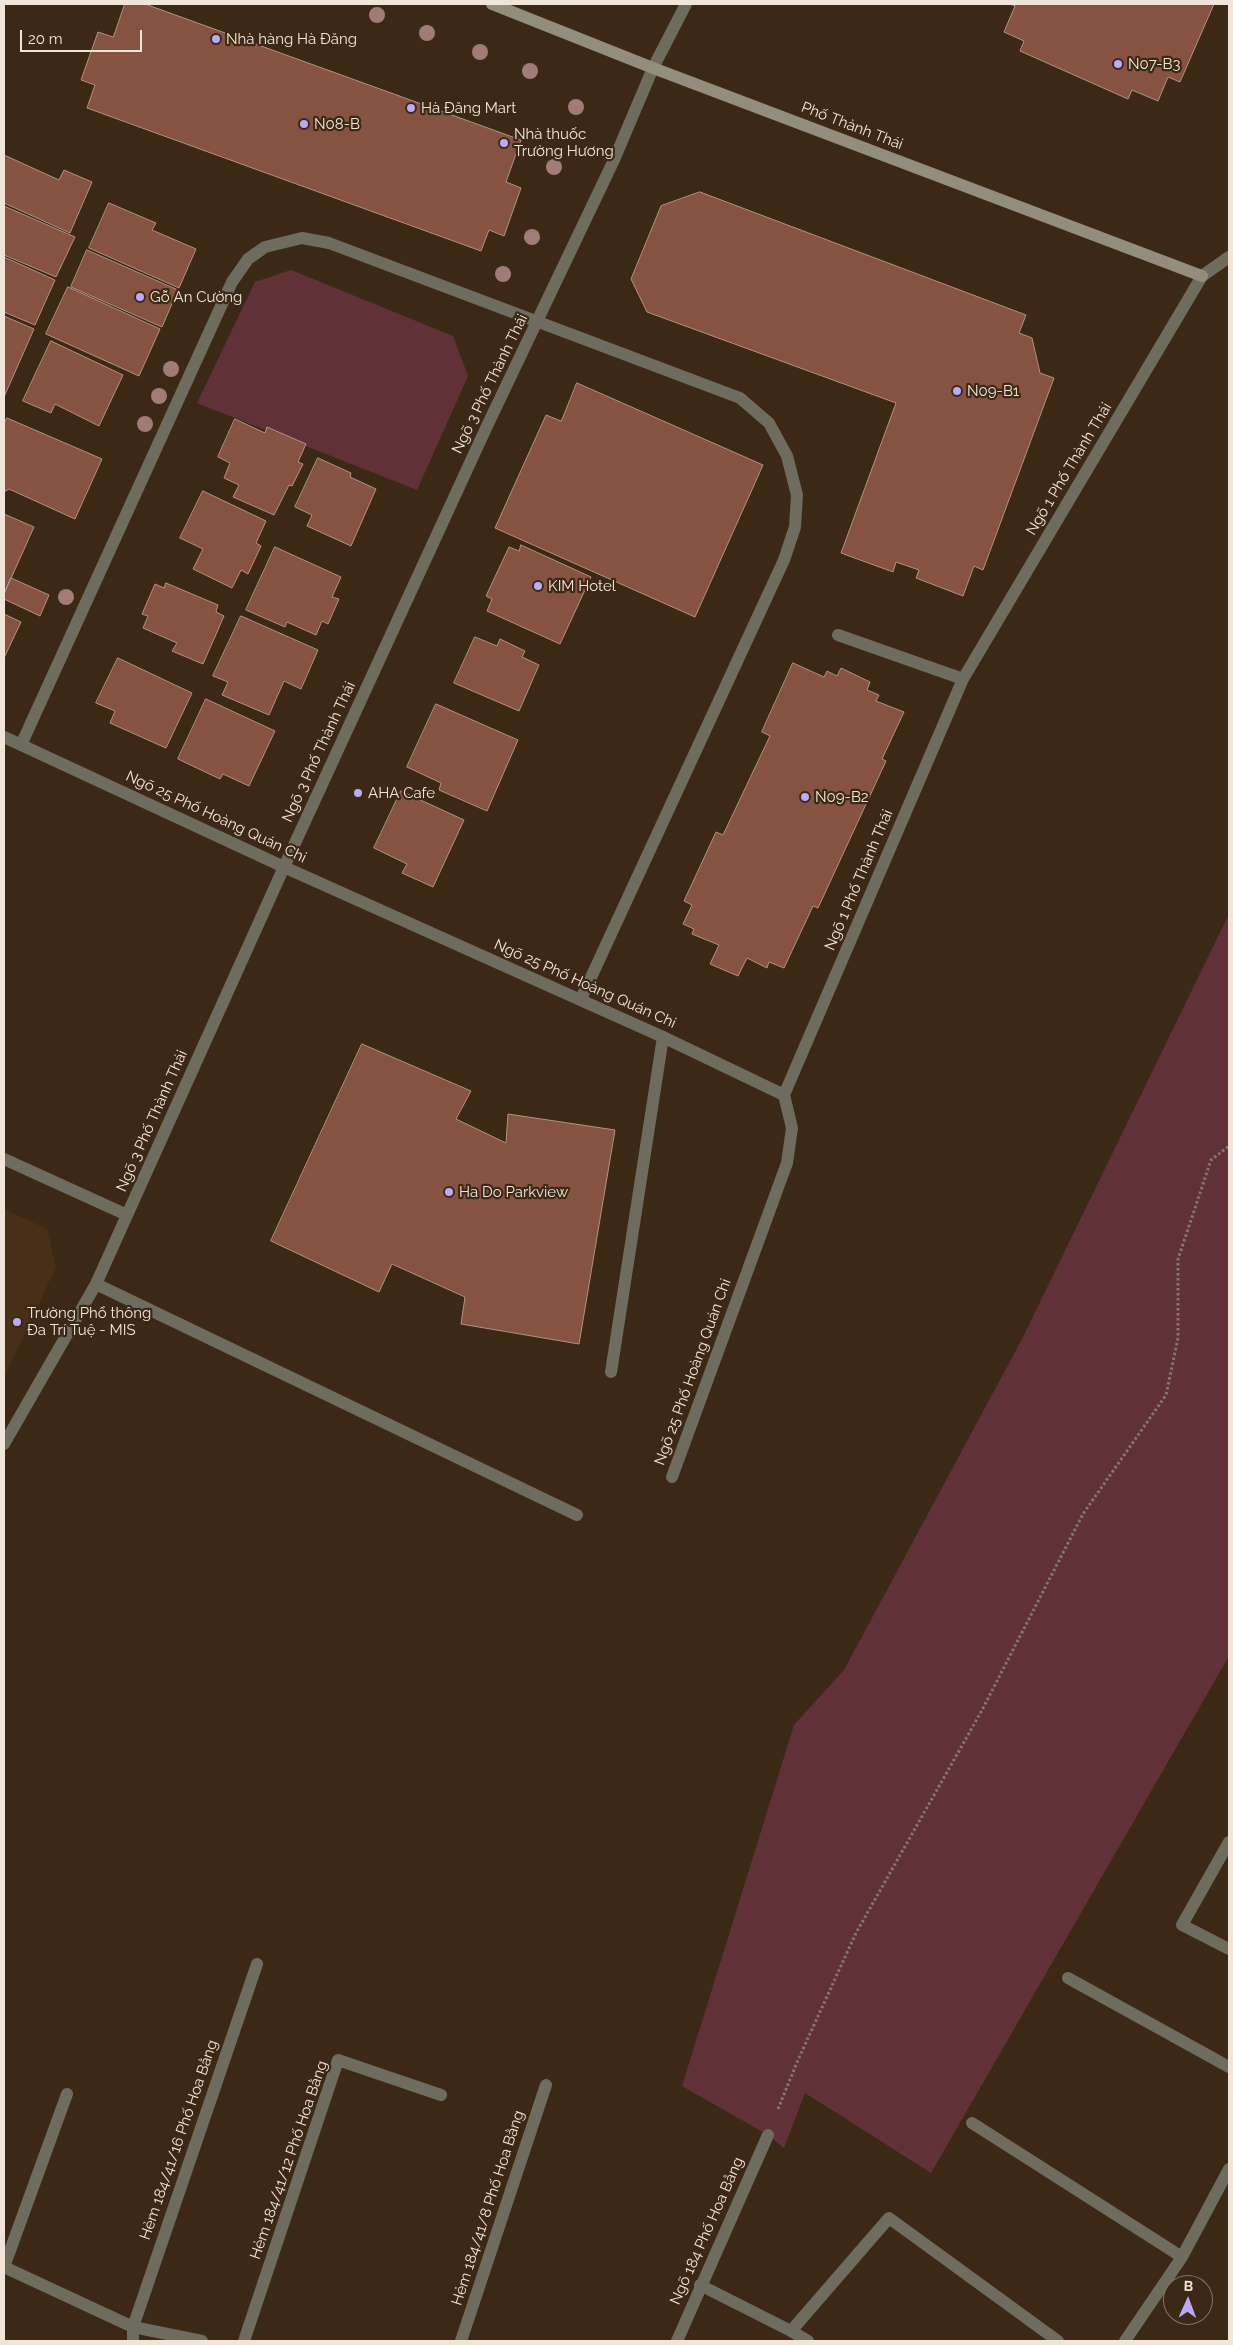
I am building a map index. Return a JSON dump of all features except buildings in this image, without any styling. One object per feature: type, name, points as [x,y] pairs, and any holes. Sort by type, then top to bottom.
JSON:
[{"type":"street","name":"Phố Thành Thái","points":[[492,4],[654,68],[1202,276]]},
{"type":"street","name":"Ngõ 3 Phố Thành Thái","points":[[4,1444],[96,1284],[284,867],[487,426],[614,160],[654,68],[686,4]]},
{"type":"street","points":[[21,744],[232,282],[248,259],[265,247],[302,238],[329,243],[740,398],[769,423],[787,456],[797,494],[795,527],[784,560],[581,999]]},
{"type":"street","points":[[1202,276],[1229,257]]},
{"type":"street","name":"Ngõ 1 Phố Thành Thái","points":[[784,1095],[963,679],[1202,276]]},
{"type":"street","points":[[838,634],[963,679]]},
{"type":"street","name":"Ngõ 25 Phố Hoàng Quán Chi","points":[[4,738],[21,744],[284,867],[581,999],[784,1095],[792,1128],[786,1162],[672,1477]]},
{"type":"street","points":[[611,1372],[663,1037]]},
{"type":"street","points":[[4,1159],[127,1214]]},
{"type":"street","points":[[96,1284],[577,1515]]},
{"type":"street","points":[[1229,1842],[1182,1925],[1229,1949]]},
{"type":"street","name":"Hẻm 184/41/16 Phố Hoa Bằng","points":[[133,2341],[133,2327],[257,1964]]},
{"type":"street","points":[[1068,1978],[1229,2068]]},
{"type":"street","name":"Hẻm 184/41/12 Phố Hoa Bằng","points":[[244,2341],[338,2060],[440,2095]]},
{"type":"street","name":"Hẻm 184/41/8 Phố Hoa Bằng","points":[[461,2341],[546,2085]]},
{"type":"street","points":[[68,2094],[4,2267],[133,2327],[202,2341]]},
{"type":"street","points":[[972,2123],[1182,2257]]},
{"type":"street","name":"Ngõ 184 Phố Hoa Bằng","points":[[678,2341],[700,2286],[768,2135]]},
{"type":"street","points":[[1125,2341],[1182,2257],[1229,2168]]},
{"type":"street","points":[[791,2331],[889,2218],[1058,2341]]},
{"type":"street","points":[[700,2286],[808,2341]]},
{"type":"path","points":[[768,2135],[798,2060],[856,1933],[981,1712],[1083,1514],[1166,1395],[1178,1338],[1178,1259],[1211,1160],[1229,1146]]},
{"type":"shaded area","points":[[291,270],[453,336],[468,376],[417,490],[197,403],[255,282]]},
{"type":"shaded area","points":[[1229,914],[1229,1656],[931,2173],[805,2093],[784,2148],[768,2135],[682,2086],[794,1725],[844,1670],[1022,1339]]},
{"type":"shaded area","name":"Trường Phổ thông Đa Trí Tuệ - MIS","points":[[4,1209],[47,1229],[56,1267],[4,1377]]},
{"type":"place","name":"Nhà hàng Hà Đăng","points":[[216,39]]},
{"type":"place","name":"N07-B3","points":[[1118,64]]},
{"type":"place","name":"Hà Đăng Mart","points":[[411,108]]},
{"type":"place","name":"N08-B","points":[[304,124]]},
{"type":"place","name":"Nhà thuốc Trường Hương","points":[[504,143]]},
{"type":"place","name":"Gỗ An Cường","points":[[140,297]]},
{"type":"place","name":"N09-B1","points":[[957,391]]},
{"type":"place","name":"KIM Hotel","points":[[538,586]]},
{"type":"place","name":"AHA Cafe","points":[[358,793]]},
{"type":"place","name":"N09-B2","points":[[805,797]]},
{"type":"place","name":"Ha Do Parkview","points":[[449,1192]]},
{"type":"place","name":"Trường Phổ thông Đa Trí Tuệ - MIS","points":[[17,1322]]}]
